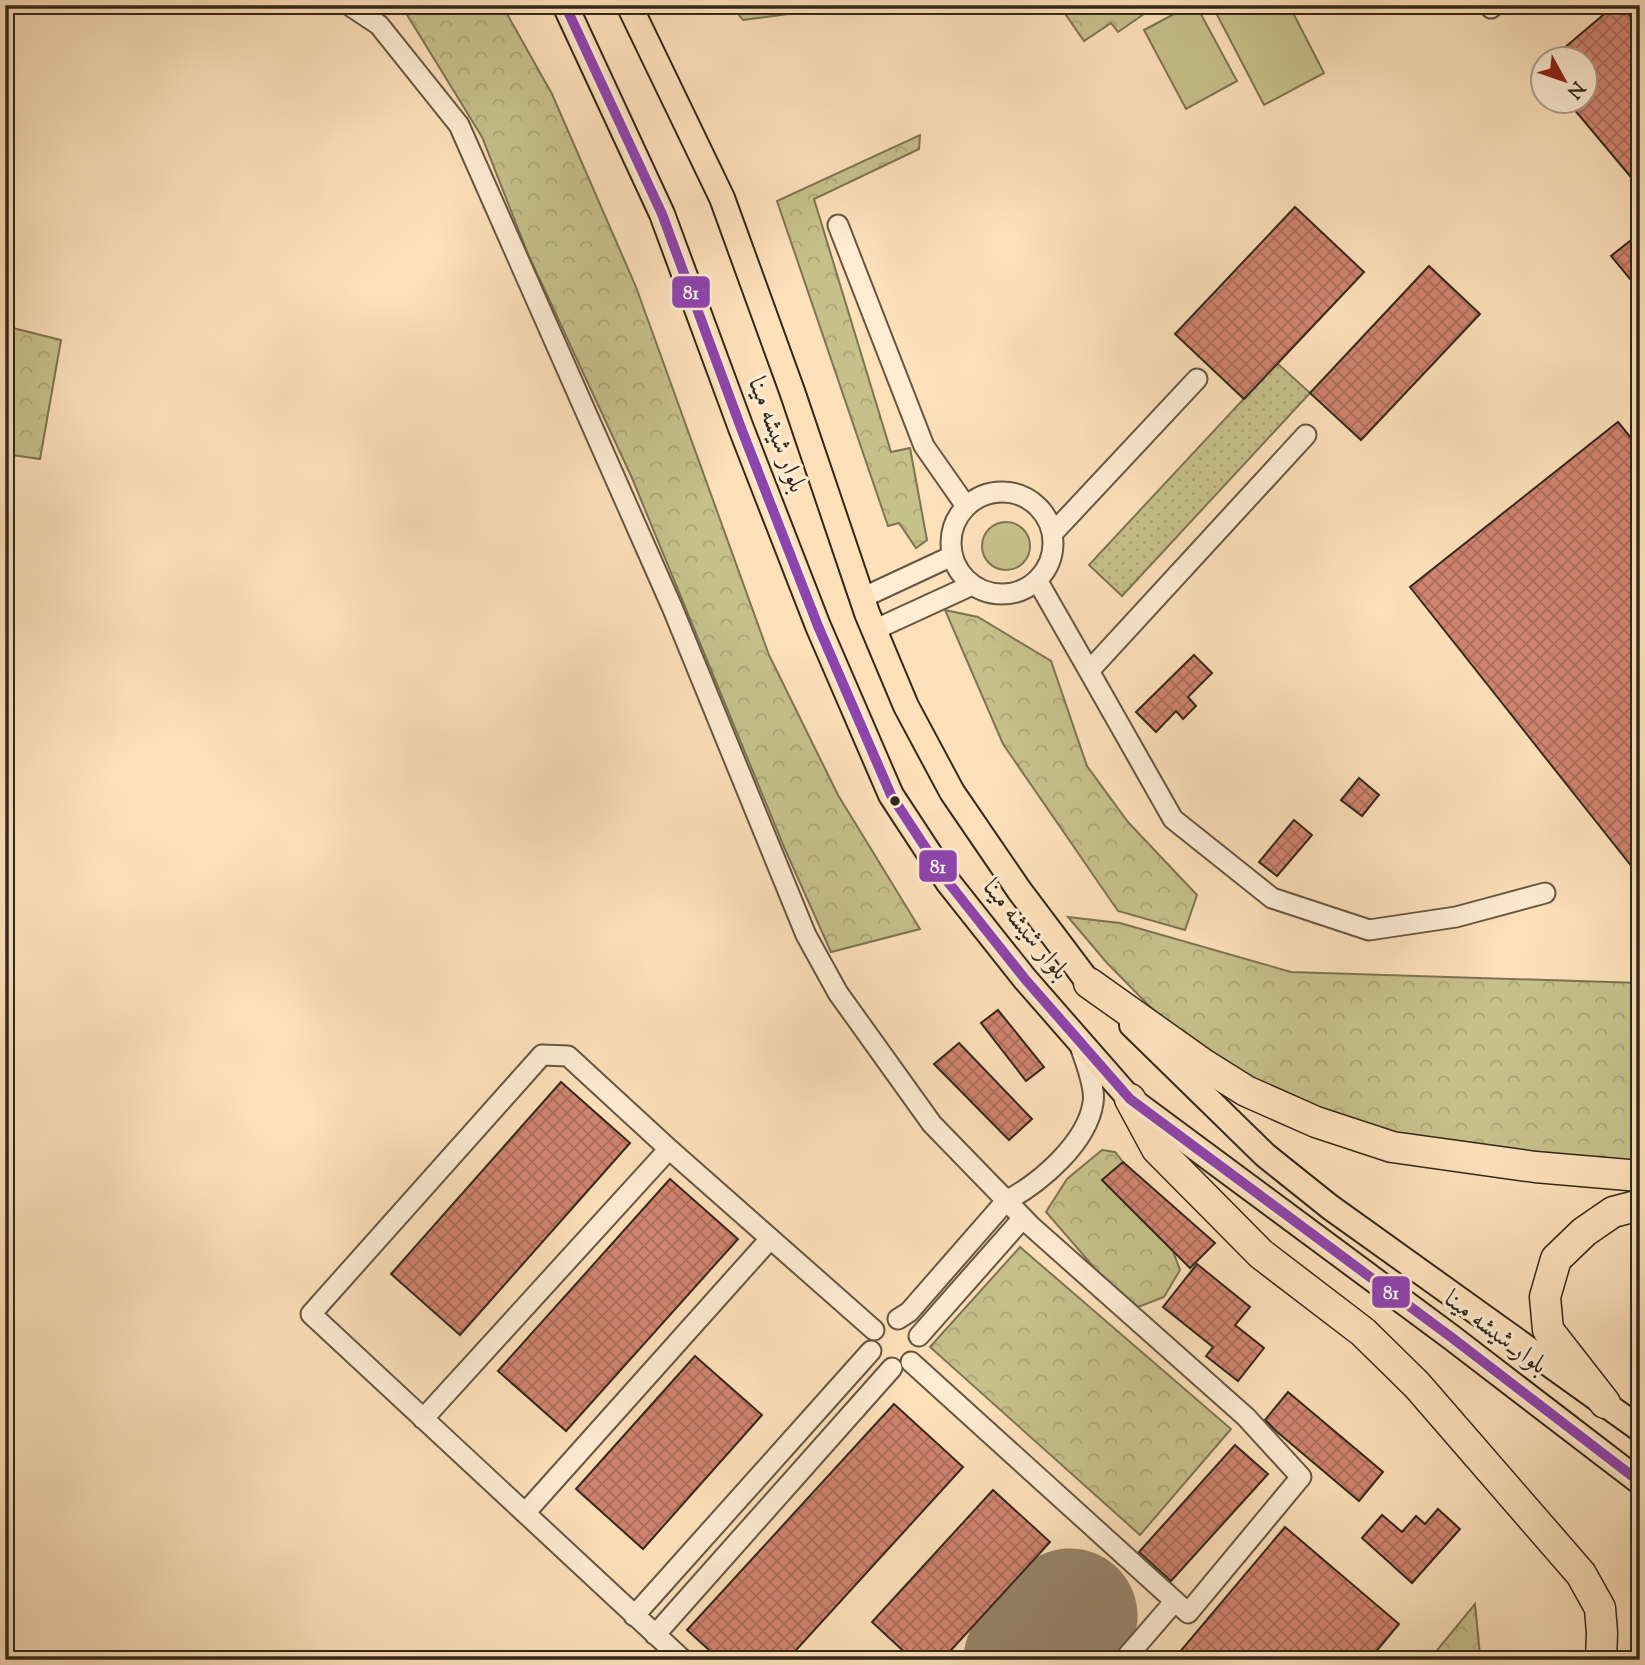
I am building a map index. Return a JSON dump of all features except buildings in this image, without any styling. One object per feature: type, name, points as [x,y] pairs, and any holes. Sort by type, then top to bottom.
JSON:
[{"type":"highway","points":[[1089,983],[1203,1064],[1246,1091],[1316,1122],[1392,1147],[1535,1167],[1640,1177]]},
{"type":"highway","points":[[1130,1098],[1157,1149],[1261,1254],[1363,1332],[1417,1385],[1581,1574],[1600,1608],[1601,1660]]},
{"type":"highway","points":[[1605,1403],[1548,1330],[1545,1297],[1556,1259],[1584,1233],[1613,1212],[1640,1205]]},
{"type":"main road","name":"بلوار شیشه مینا","points":[[565,5],[662,214],[813,614],[891,794],[948,882],[1025,979],[1130,1098],[1463,1345],[1640,1482]]},
{"type":"main road","name":"بلوار شیشه مینا","points":[[629,5],[722,198],[792,391],[862,598],[906,705],[952,792],[1019,890],[1089,983],[1265,1155],[1330,1207],[1640,1429]]},
{"type":"street","points":[[349,5],[379,25],[459,125],[672,607],[806,935],[838,993],[932,1124],[1023,1218],[1246,1416],[1301,1477],[1188,1613],[911,1362]]},
{"type":"street","points":[[838,225],[924,446],[965,506]]},
{"type":"street","points":[[1053,533],[1197,379]]},
{"type":"street","points":[[1089,671],[1306,435]]},
{"type":"street","points":[[995,492],[1018,494],[1038,506],[1053,533],[1053,548],[1048,565],[1037,580],[1023,590],[1006,594],[988,592],[972,584],[959,572],[952,556],[951,538],[955,521],[965,506],[980,496],[995,492]]},
{"type":"street","points":[[862,598],[952,556]]},
{"type":"street","points":[[1037,580],[1172,819],[1272,898],[1369,930],[1457,918],[1545,893]]},
{"type":"street","points":[[874,630],[972,584]]},
{"type":"street","points":[[898,1319],[911,1325],[919,1336],[919,1350],[911,1362],[899,1368],[892,1368],[879,1363],[871,1351],[874,1330],[884,1321],[898,1319],[909,1312],[1006,1200],[1026,1190],[1082,1136],[1094,1102],[1088,1070],[1077,1038]]},
{"type":"street","points":[[683,1660],[311,1314],[542,1055],[568,1056],[874,1330]]},
{"type":"street","points":[[423,1419],[669,1149]]},
{"type":"street","points":[[919,1336],[1023,1218]]},
{"type":"street","points":[[525,1513],[770,1239]]},
{"type":"street","points":[[634,1616],[871,1351]]},
{"type":"street","points":[[655,1635],[892,1368]]},
{"type":"street","points":[[1124,1660],[1175,1601]]},
{"type":"green space","points":[[401,5],[502,5],[552,94],[636,287],[769,655],[838,795],[920,929],[831,952],[784,847],[632,478],[528,254],[482,137]]},
{"type":"green space","points":[[731,5],[902,5],[842,7],[743,20]]},
{"type":"green space","points":[[1059,5],[1157,5],[1118,32],[1111,23],[1084,41]]},
{"type":"green space","points":[[1191,5],[1196,5],[1237,81],[1186,109],[1144,30]]},
{"type":"green space","points":[[1212,5],[1289,5],[1324,73],[1264,105]]},
{"type":"green space","points":[[920,135],[919,149],[814,199],[891,452],[910,448],[927,540],[916,548],[899,523],[888,526],[777,201]]},
{"type":"green space","points":[[5,326],[61,340],[40,459],[5,454]]},
{"type":"green space","points":[[1277,363],[1310,393],[1122,596],[1089,565]]},
{"type":"green space","points":[[1006,522],[1023,529],[1030,546],[1023,563],[1006,570],[989,563],[982,546],[989,529]]},
{"type":"green space","points":[[945,610],[978,617],[1051,661],[1087,766],[1128,822],[1197,895],[1185,930],[1118,911],[1003,744]]},
{"type":"green space","points":[[1068,917],[1120,923],[1291,972],[1640,983],[1640,1164],[1464,1148],[1385,1134],[1278,1097],[1174,1031],[1107,963]]},
{"type":"green space","points":[[1102,1150],[1115,1152],[1123,1162],[1102,1180],[1173,1251],[1180,1270],[1164,1297],[1138,1307],[1098,1272],[1046,1212],[1067,1179]]},
{"type":"green space","points":[[1020,1247],[1231,1429],[1140,1535],[930,1347]]},
{"type":"green space","points":[[1475,1604],[1480,1655],[1477,1660],[1429,1660]]},
{"type":"runway","points":[[1031,1660],[1070,1616]]},
{"type":"transit line","name":"81","points":[[565,5],[662,214],[818,626],[891,795],[948,882],[1025,979],[1130,1099],[1451,1337],[1640,1482]]}]
